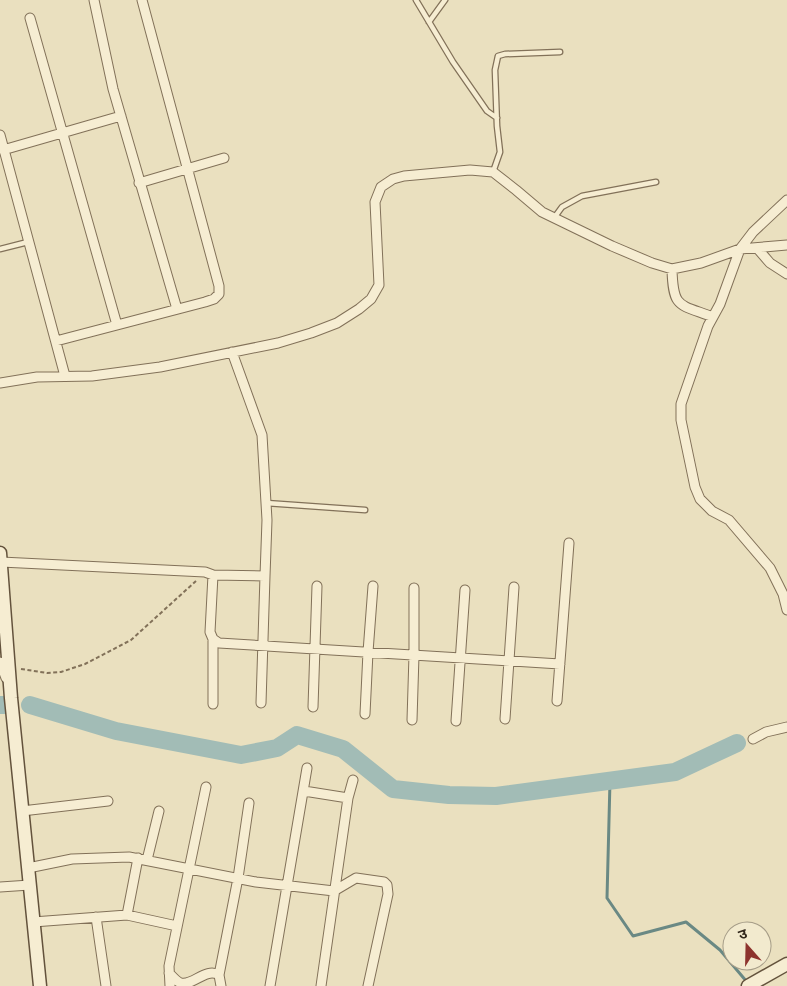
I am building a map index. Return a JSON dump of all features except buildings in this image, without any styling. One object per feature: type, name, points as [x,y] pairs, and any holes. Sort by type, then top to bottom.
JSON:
[{"type":"street","points":[[94,0],[113,89],[177,309]]},
{"type":"street","points":[[56,341],[205,302],[214,299],[220,294],[142,0]]},
{"type":"street","points":[[30,18],[116,325]]},
{"type":"street","points":[[4,150],[121,116]]},
{"type":"street","points":[[0,135],[4,150],[4,169],[28,242],[65,376]]},
{"type":"street","points":[[139,183],[224,158]]},
{"type":"street","points":[[0,383],[37,377],[92,376],[160,367],[278,343],[337,323],[371,299],[379,285],[375,202],[381,188],[392,179],[470,170],[493,172],[542,212],[612,246],[652,263],[672,269],[701,263],[740,249],[787,245]]},
{"type":"street","points":[[787,200],[753,232],[740,249],[720,304],[708,326],[680,404],[681,420],[695,487],[700,499],[712,511],[729,520],[770,568],[783,594],[787,609]]},
{"type":"street","points":[[757,248],[770,263],[787,274]]},
{"type":"street","points":[[672,269],[672,291],[677,300],[682,305],[713,316]]},
{"type":"street","points":[[232,352],[262,435],[266,503],[261,704]]},
{"type":"street","points":[[557,701],[569,543]]},
{"type":"street","points":[[40,986],[11,693],[4,665],[1,558],[265,576]]},
{"type":"street","points":[[209,573],[210,632],[213,639],[212,704]]},
{"type":"street","points":[[313,707],[317,586]]},
{"type":"street","points":[[365,714],[373,586]]},
{"type":"street","points":[[505,719],[514,587]]},
{"type":"street","points":[[412,720],[414,588]]},
{"type":"street","points":[[456,721],[465,590]]},
{"type":"street","points":[[213,639],[219,643],[560,664]]},
{"type":"street","points":[[753,739],[766,732],[787,727]]},
{"type":"street","points":[[270,986],[307,768]]},
{"type":"street","points":[[321,986],[348,798],[353,780]]},
{"type":"street","points":[[170,986],[169,973],[177,926],[206,787]]},
{"type":"street","points":[[304,790],[348,798]]},
{"type":"street","points":[[22,811],[108,802]]},
{"type":"street","points":[[221,986],[219,975],[238,878],[249,803]]},
{"type":"street","points":[[147,860],[159,811]]},
{"type":"street","points":[[28,868],[72,859],[129,857],[238,878],[334,891],[356,878],[384,882],[388,885],[388,894],[368,986]]},
{"type":"street","points":[[127,915],[138,858]]},
{"type":"street","points":[[0,887],[30,885]]},
{"type":"street","points":[[33,922],[127,915],[177,926]]},
{"type":"street","points":[[96,918],[106,986]]},
{"type":"street","points":[[751,984],[787,964]]},
{"type":"street","points":[[169,973],[180,983],[185,984],[210,973],[219,975]]},
{"type":"lane","points":[[416,0],[453,62],[487,111],[497,118]]},
{"type":"lane","points":[[429,22],[446,0]]},
{"type":"lane","points":[[493,172],[500,152],[495,70],[498,56],[560,52]]},
{"type":"lane","points":[[554,218],[562,207],[582,196],[656,182]]},
{"type":"lane","points":[[0,249],[28,242]]},
{"type":"lane","points":[[266,503],[366,510]]},
{"type":"path","points":[[4,665],[48,673],[61,672],[85,664],[131,640],[209,573]]},
{"type":"waterway","points":[[0,705],[6,705]]},
{"type":"waterway","points":[[30,705],[116,731],[241,755],[277,748],[297,735],[343,749],[393,789],[449,795],[496,796],[675,772],[737,743]]},
{"type":"waterway","points":[[610,781],[607,898],[633,936],[686,922],[720,950],[747,982]]}]
